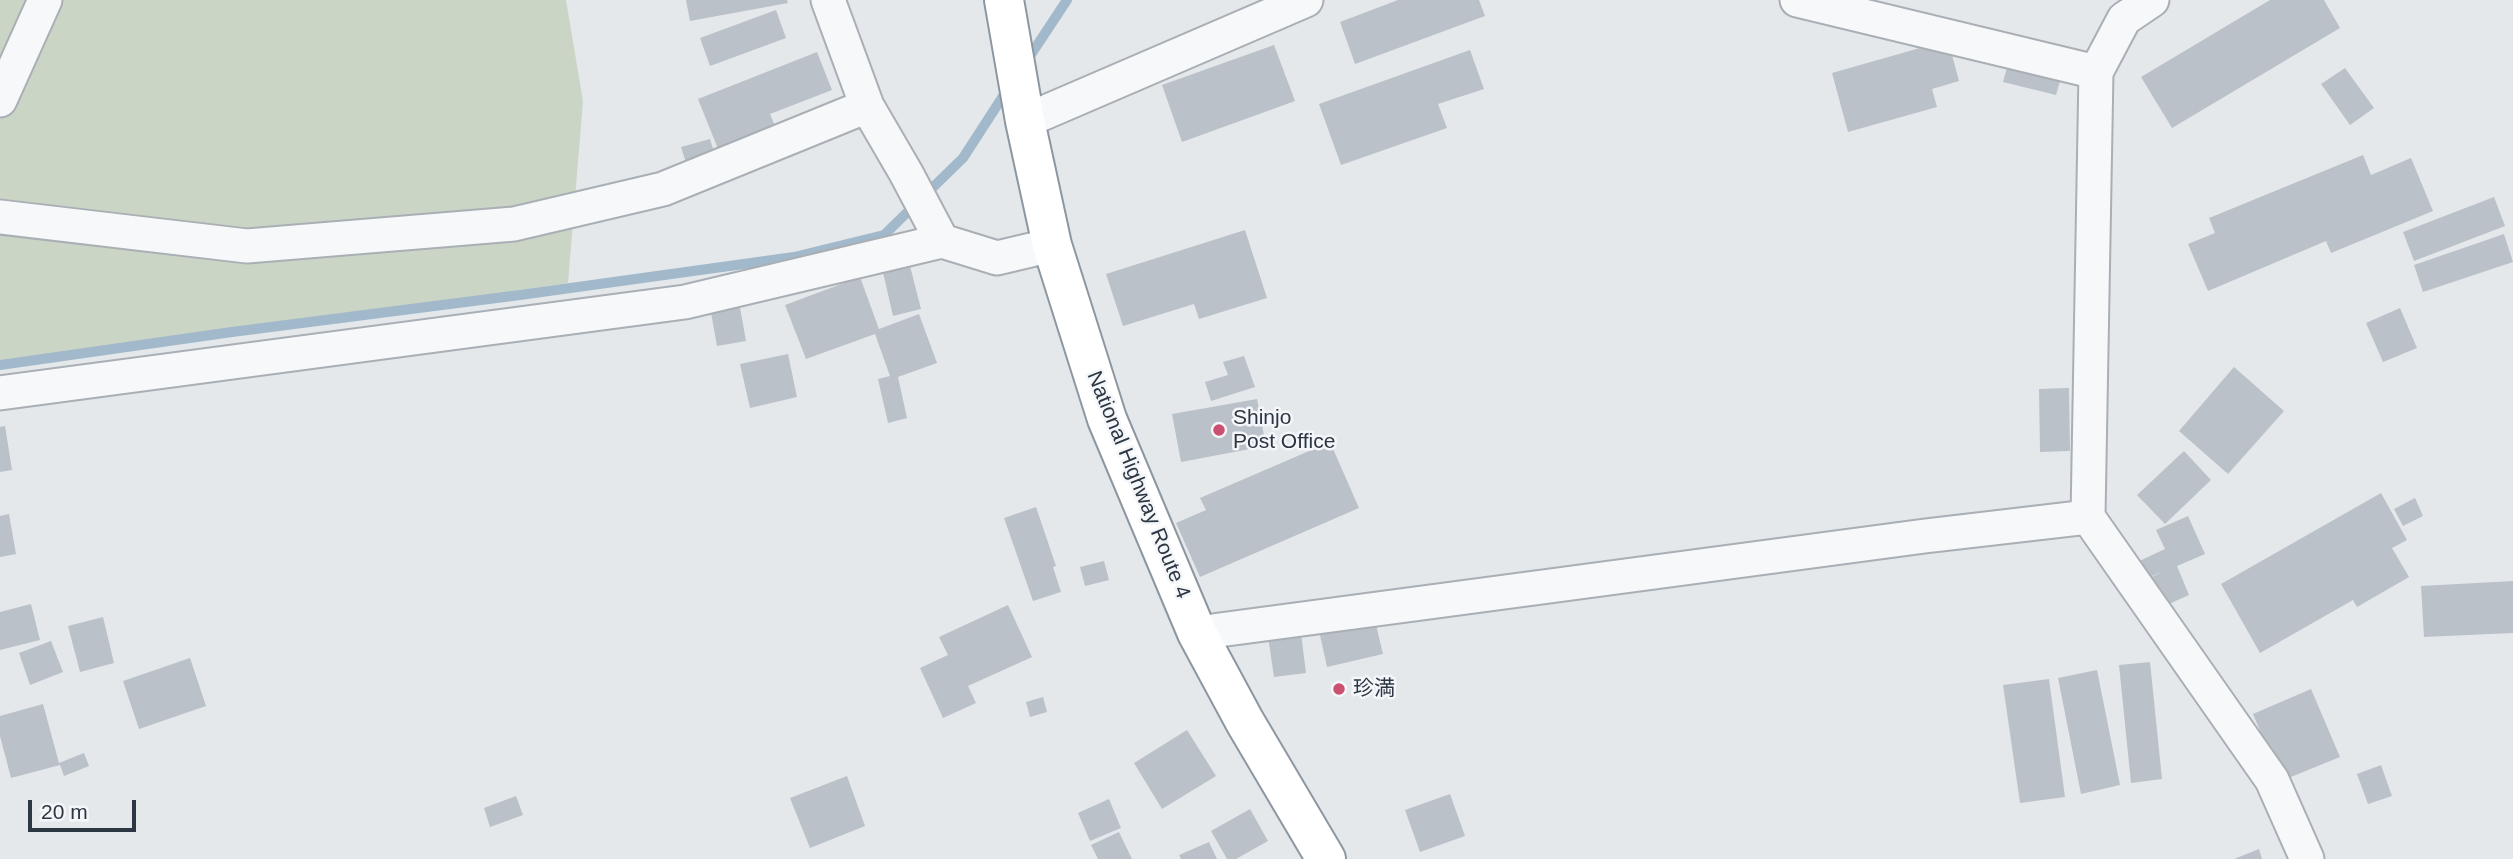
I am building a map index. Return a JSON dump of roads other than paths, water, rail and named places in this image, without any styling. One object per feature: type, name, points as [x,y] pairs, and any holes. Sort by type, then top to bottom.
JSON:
[{"type":"highway","name":"National Highway Route 4","points":[[1006,11],[1024,114],[1052,245],[1107,419],[1197,633],[1245,722],[1326,859]]},
{"type":"street","points":[[0,100],[45,0]]},
{"type":"street","points":[[828,0],[867,106],[937,231],[997,258],[1052,245]]},
{"type":"street","points":[[1024,114],[1306,0]]},
{"type":"street","points":[[1797,0],[2096,72]]},
{"type":"street","points":[[2152,0],[2124,19],[2096,72],[2088,517],[2272,780],[2307,859]]},
{"type":"street","points":[[0,217],[247,246],[514,224],[663,189],[867,106]]},
{"type":"street","points":[[0,394],[685,302],[937,231]]},
{"type":"street","points":[[1197,633],[2088,517]]},
{"type":"waterway","points":[[1026,62],[1067,0]]},
{"type":"waterway","points":[[0,365],[794,257],[884,235],[963,158],[1009,87]]},
{"type":"place","name":"Shinjo Post Office","points":[[1219,430]]},
{"type":"place","name":"珍満","points":[[1339,689]]}]
